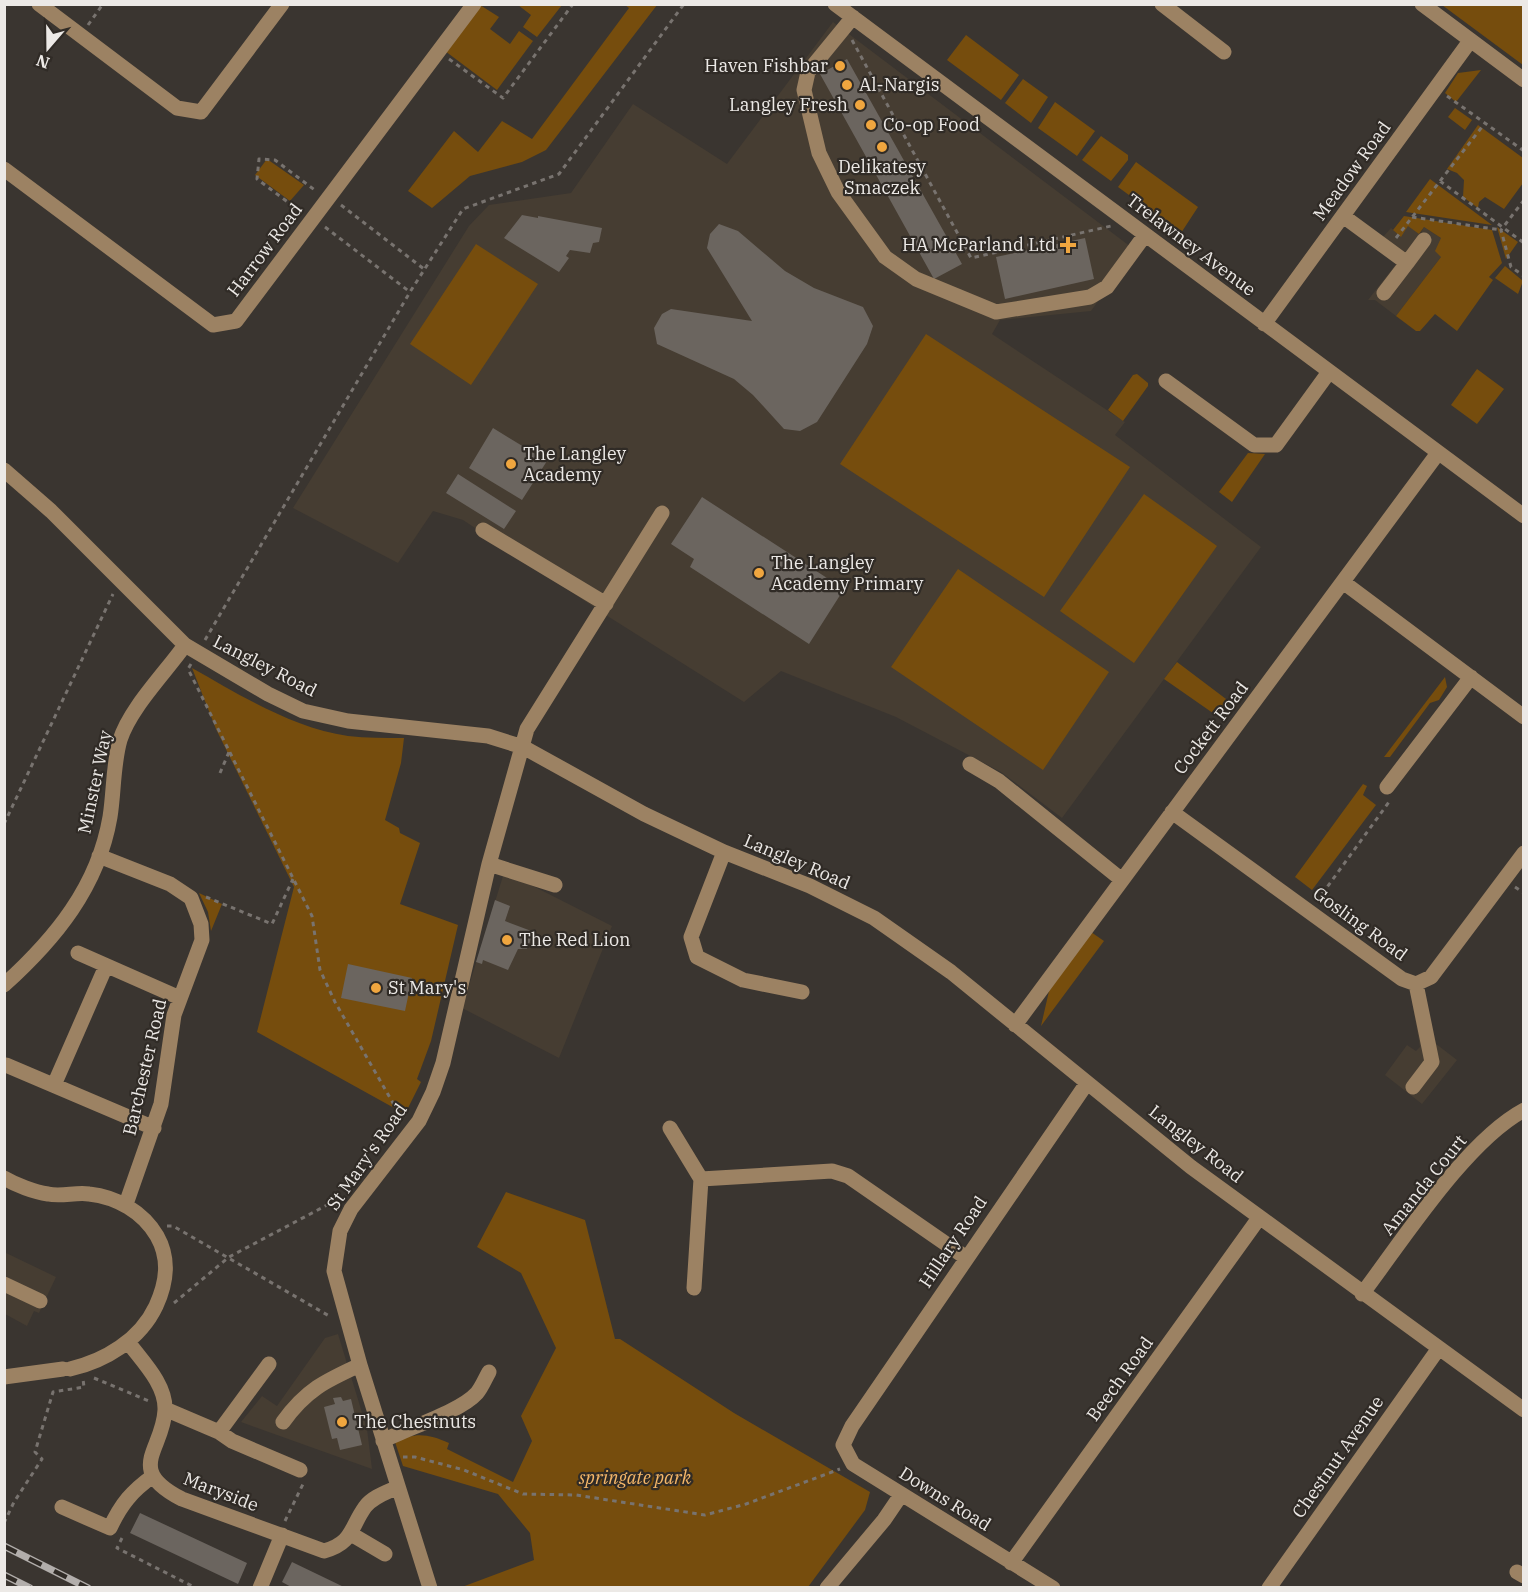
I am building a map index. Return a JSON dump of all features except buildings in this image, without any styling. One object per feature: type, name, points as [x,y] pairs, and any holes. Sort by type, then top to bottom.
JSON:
[{"type":"street","points":[[39,4],[177,108],[201,112],[282,4]]},
{"type":"street","name":"Harrow Road","points":[[4,170],[213,325],[236,321],[474,4]]},
{"type":"street","name":"Trelawney Avenue","points":[[835,4],[1524,516]]},
{"type":"street","points":[[1422,4],[1524,80]]},
{"type":"street","points":[[1165,5],[1224,52]]},
{"type":"street","points":[[853,17],[808,72],[804,90],[819,153],[838,192],[885,257],[916,279],[996,312],[1090,297],[1107,287],[1144,235]]},
{"type":"street","name":"Meadow Road","points":[[1264,324],[1470,41]]},
{"type":"street","points":[[1343,216],[1407,263]]},
{"type":"street","points":[[1384,293],[1424,240]]},
{"type":"street","points":[[1166,381],[1254,445],[1276,445],[1329,372]]},
{"type":"street","name":"Cockett Road","points":[[1015,1025],[1438,453]]},
{"type":"street","name":"Langley Road","points":[[4,470],[191,649],[303,711],[348,721],[488,736],[523,747],[644,814],[724,852],[810,886],[874,918],[951,972],[1087,1083],[1259,1218],[1524,1410]]},
{"type":"street","name":"St Mary's Road","points":[[430,1587],[348,1327],[334,1270],[340,1231],[351,1209],[418,1121],[433,1092],[442,1063],[489,864],[527,729],[662,513]]},
{"type":"street","points":[[483,530],[606,604]]},
{"type":"street","points":[[1343,582],[1524,717]]},
{"type":"street","name":"Minster Way","points":[[4,985],[36,956],[64,924],[87,887],[110,819],[120,740],[131,718],[191,649]]},
{"type":"street","points":[[1387,787],[1471,677]]},
{"type":"street","points":[[970,764],[999,781],[1122,880]]},
{"type":"street","name":"Gosling Road","points":[[1172,812],[1402,979],[1416,984],[1431,977],[1524,853]]},
{"type":"street","points":[[724,852],[691,937],[697,957],[743,980],[802,992]]},
{"type":"street","points":[[99,856],[170,884],[191,898]]},
{"type":"street","points":[[489,864],[555,885]]},
{"type":"street","name":"Barchester Road","points":[[126,1204],[154,1128],[174,1015],[202,940],[201,924],[191,898]]},
{"type":"street","points":[[78,953],[180,998]]},
{"type":"street","points":[[54,1086],[106,966]]},
{"type":"street","points":[[1413,1087],[1432,1062],[1416,984]]},
{"type":"street","points":[[6,1065],[154,1128]]},
{"type":"street","name":"Hillary Road","points":[[853,1464],[843,1445],[852,1426],[965,1257],[1087,1083]]},
{"type":"street","name":"Amanda Court","points":[[1362,1294],[1460,1166],[1508,1118],[1524,1110]]},
{"type":"street","points":[[670,1128],[701,1179],[694,1288]]},
{"type":"street","points":[[701,1179],[832,1171],[848,1176],[965,1257]]},
{"type":"street","points":[[4,1377],[43,1371],[72,1373],[94,1363],[128,1342],[149,1318],[168,1272],[163,1246],[151,1225],[126,1204],[90,1194],[48,1194],[5,1181]]},
{"type":"street","name":"Beech Road","points":[[1011,1563],[1259,1218]]},
{"type":"street","points":[[4,1284],[40,1301]]},
{"type":"street","points":[[62,1507],[116,1533],[126,1498],[153,1476],[150,1453],[165,1409],[161,1390],[152,1372],[128,1342]]},
{"type":"street","name":"Chestnut Avenue","points":[[1269,1587],[1439,1348]]},
{"type":"street","points":[[219,1432],[269,1364]]},
{"type":"street","points":[[283,1422],[296,1403],[317,1384],[360,1365]]},
{"type":"street","points":[[383,1441],[408,1428],[435,1419],[473,1396],[489,1372]]},
{"type":"street","points":[[165,1409],[300,1470]]},
{"type":"street","name":"Downs Road","points":[[853,1464],[1053,1587]]},
{"type":"street","name":"Maryside","points":[[153,1476],[164,1490],[182,1499],[324,1551],[340,1547],[366,1506],[398,1487]]},
{"type":"street","points":[[827,1587],[884,1520],[901,1495]]},
{"type":"street","points":[[351,1533],[385,1554]]},
{"type":"street","points":[[260,1587],[280,1535]]},
{"type":"path","points":[[81,35],[104,4]]},
{"type":"path","points":[[440,52],[503,99],[573,4]]},
{"type":"path","points":[[418,1121],[397,1110],[335,1002],[320,970],[312,916],[188,669],[191,649],[463,209],[559,174],[684,4]]},
{"type":"path","points":[[850,36],[971,258],[1111,226],[1119,232]]},
{"type":"path","points":[[1436,88],[1524,151]]},
{"type":"path","points":[[1388,249],[1485,123]]},
{"type":"path","points":[[410,292],[257,179],[259,159],[275,160],[424,270]]},
{"type":"path","points":[[1440,181],[1502,229],[1524,243]]},
{"type":"path","points":[[1502,229],[1524,200]]},
{"type":"path","points":[[1412,217],[1502,229]]},
{"type":"path","points":[[1502,229],[1511,267],[1524,276]]},
{"type":"path","points":[[4,824],[120,579]]},
{"type":"path","points":[[220,773],[229,751]]},
{"type":"path","points":[[1309,912],[1390,801],[1387,787]]},
{"type":"path","points":[[191,898],[199,894],[272,924],[293,879]]},
{"type":"path","points":[[149,1318],[168,1308],[229,1257],[329,1204],[351,1209]]},
{"type":"path","points":[[151,1225],[173,1226],[348,1327]]},
{"type":"path","points":[[72,1373],[97,1378],[165,1409]]},
{"type":"path","points":[[4,1523],[14,1502],[42,1459],[35,1452],[53,1392],[84,1387],[72,1373]]},
{"type":"path","points":[[388,1456],[415,1457],[464,1470],[523,1494],[576,1495],[705,1515],[746,1504],[853,1464]]},
{"type":"path","points":[[280,1535],[306,1478],[300,1470]]},
{"type":"path","points":[[116,1533],[117,1548],[196,1587]]},
{"type":"shaded area","name":"The Langley Academy","points":[[833,22],[1135,250],[1091,311],[1000,320],[992,334],[1125,422],[1115,435],[1261,547],[1062,818],[1001,772],[896,717],[781,671],[744,702],[609,617],[463,520],[433,511],[398,563],[293,508],[469,226],[489,205],[571,193],[633,104],[727,164]]},
{"type":"shaded area","points":[[1354,212],[1356,220],[1382,238],[1391,228],[1401,236],[1408,225],[1420,234],[1424,227],[1441,238],[1441,257],[1396,316],[1375,300],[1368,300],[1396,264],[1392,256],[1346,226]]},
{"type":"shaded area","points":[[503,876],[527,883],[612,926],[559,1058],[462,1008]]},
{"type":"shaded area","points":[[1412,1001],[1420,1002],[1427,1037],[1457,1060],[1422,1104],[1385,1075],[1407,1045],[1416,1051],[1420,1047]]},
{"type":"shaded area","points":[[4,1252],[56,1277],[39,1313],[34,1311],[27,1326],[5,1314]]},
{"type":"shaded area","points":[[338,1334],[367,1429],[372,1469],[241,1422],[262,1396],[277,1406],[325,1338]]},
{"type":"green space","points":[[480,5],[499,17],[490,29],[510,44],[519,31],[533,41],[497,90],[445,51]]},
{"type":"green space","points":[[518,5],[562,5],[537,37],[523,27],[531,15]]},
{"type":"green space","points":[[625,5],[657,5],[546,150],[522,162],[470,176],[432,208],[408,191],[454,131],[478,152],[502,121],[532,139],[629,8]]},
{"type":"green space","points":[[1442,5],[1523,5],[1523,65]]},
{"type":"green space","points":[[966,35],[1019,75],[1001,100],[947,60]]},
{"type":"green space","points":[[1481,70],[1456,102],[1445,93],[1458,73]]},
{"type":"green space","points":[[1023,79],[1048,97],[1031,123],[1005,103]]},
{"type":"green space","points":[[1055,102],[1095,131],[1077,156],[1038,128]]},
{"type":"green space","points":[[1455,108],[1472,120],[1465,130],[1448,117]]},
{"type":"green space","points":[[1478,125],[1523,158],[1523,183],[1504,209],[1485,197],[1479,202],[1478,208],[1463,197],[1464,180],[1457,173],[1447,169]]},
{"type":"green space","points":[[1101,136],[1128,155],[1128,160],[1111,181],[1082,160]]},
{"type":"green space","points":[[267,159],[304,185],[290,201],[255,175]]},
{"type":"green space","points":[[1136,162],[1198,207],[1181,233],[1118,187]]},
{"type":"green space","points":[[1430,179],[1492,225],[1406,212]]},
{"type":"green space","points":[[1404,216],[1492,230],[1502,263],[1489,277],[1493,280],[1457,331],[1435,314],[1420,331],[1416,331],[1396,316],[1441,257],[1435,251],[1441,238],[1424,227],[1419,234],[1408,226],[1401,237],[1393,230]]},
{"type":"green space","points":[[1497,227],[1518,242],[1506,259]]},
{"type":"green space","points":[[476,244],[538,284],[471,385],[410,344]]},
{"type":"green space","points":[[1505,266],[1523,281],[1518,294],[1495,278]]},
{"type":"green space","points":[[926,334],[1130,467],[1044,597],[840,464]]},
{"type":"green space","points":[[1477,369],[1504,389],[1477,424],[1451,405]]},
{"type":"green space","points":[[1137,374],[1148,383],[1148,386],[1123,421],[1108,410],[1133,375]]},
{"type":"green space","points":[[1248,453],[1265,454],[1232,502],[1219,492]]},
{"type":"green space","points":[[1144,494],[1217,546],[1134,663],[1060,611]]},
{"type":"green space","points":[[958,569],[1109,672],[1043,770],[891,667]]},
{"type":"green space","points":[[1177,662],[1230,702],[1220,718],[1164,679]]},
{"type":"green space","points":[[192,668],[267,709],[307,726],[348,736],[404,738],[401,763],[385,820],[399,828],[400,833],[420,843],[400,904],[458,925],[431,1041],[417,1079],[421,1082],[405,1114],[257,1032],[294,887],[216,729]]},
{"type":"green space","points":[[1445,677],[1447,687],[1439,700],[1430,703],[1390,757],[1384,757]]},
{"type":"green space","points":[[1363,784],[1367,786],[1363,795],[1376,805],[1312,890],[1295,877]]},
{"type":"green space","points":[[199,893],[222,904],[211,931],[208,912]]},
{"type":"green space","points":[[1091,932],[1104,941],[1041,1026],[1049,991]]},
{"type":"green space","name":"springate park","points":[[506,1192],[585,1220],[615,1339],[620,1339],[734,1413],[870,1492],[865,1510],[808,1587],[462,1587],[534,1560],[530,1533],[498,1494],[403,1466],[395,1442],[416,1436],[428,1436],[442,1440],[449,1443],[447,1449],[513,1482],[532,1441],[521,1416],[556,1348],[521,1273],[477,1247]]},
{"type":"railway","points":[[4,1546],[88,1588]]},
{"type":"railway","points":[[4,1575],[30,1588]]},
{"type":"place","name":"Haven Fishbar","points":[[840,66]]},
{"type":"place","name":"Al-Nargis","points":[[847,85]]},
{"type":"place","name":"Langley Fresh","points":[[860,105]]},
{"type":"place","name":"Co-op Food","points":[[871,125]]},
{"type":"place","name":"Delikatesy Smaczek","points":[[882,147]]},
{"type":"place","name":"HA McParland Ltd","points":[[1068,245]]},
{"type":"place","name":"The Langley Academy","points":[[511,464]]},
{"type":"place","name":"The Langley Academy Primary","points":[[759,573]]},
{"type":"place","name":"The Red Lion","points":[[507,940]]},
{"type":"place","name":"St Mary's","points":[[376,988]]},
{"type":"place","name":"The Chestnuts","points":[[342,1422]]}]
